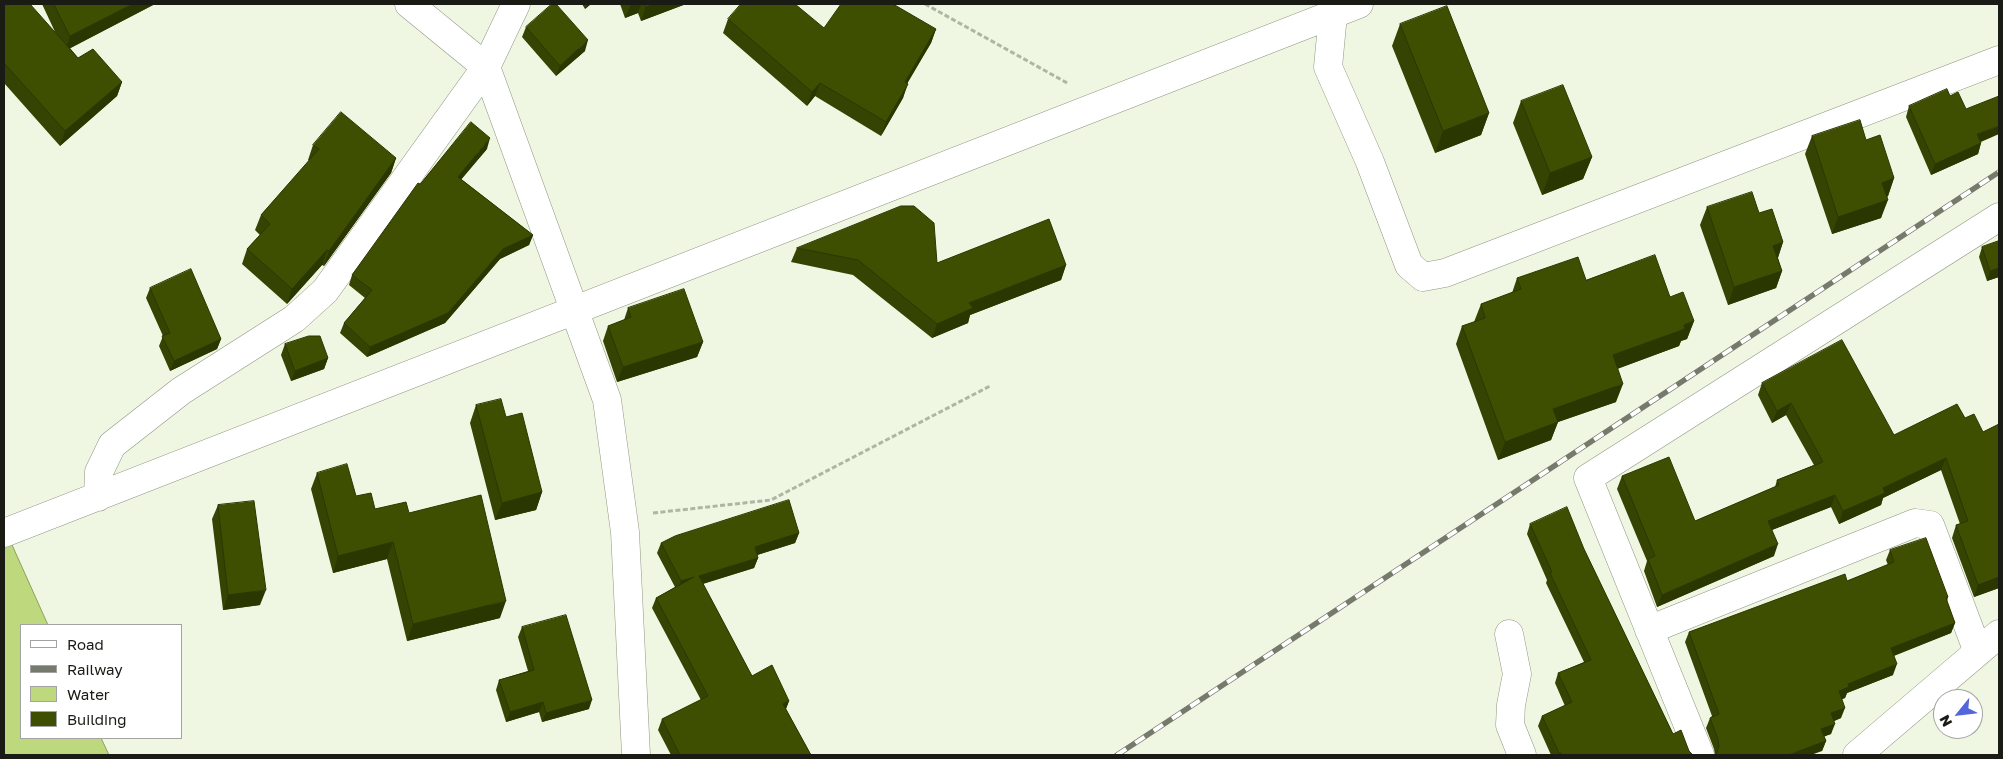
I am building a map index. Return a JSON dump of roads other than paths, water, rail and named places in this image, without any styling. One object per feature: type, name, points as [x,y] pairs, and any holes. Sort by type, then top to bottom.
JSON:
[{"type":"street","points":[[409,4],[486,67],[607,400],[622,516],[636,755]]},
{"type":"street","points":[[98,498],[99,472],[112,445],[181,391],[294,319],[325,291],[486,67],[516,4]]},
{"type":"street","points":[[4,533],[98,498],[394,380],[576,311],[1104,103],[1333,9],[1359,4]]},
{"type":"street","points":[[1333,9],[1328,67],[1370,162],[1409,265],[1423,277],[1445,273],[1629,204],[1999,60]]},
{"type":"street","points":[[1700,755],[1588,478],[1999,217]]},
{"type":"street","points":[[1649,630],[1915,523],[1930,525],[1978,652]]},
{"type":"street","points":[[1509,634],[1517,674],[1511,705],[1510,725],[1522,755]]},
{"type":"street","points":[[1857,755],[1999,634]]},
{"type":"water","points":[[4,527],[48,624],[20,624],[20,739],[101,739],[109,755],[4,755]]},
{"type":"railway","points":[[1117,755],[1999,172]]}]
